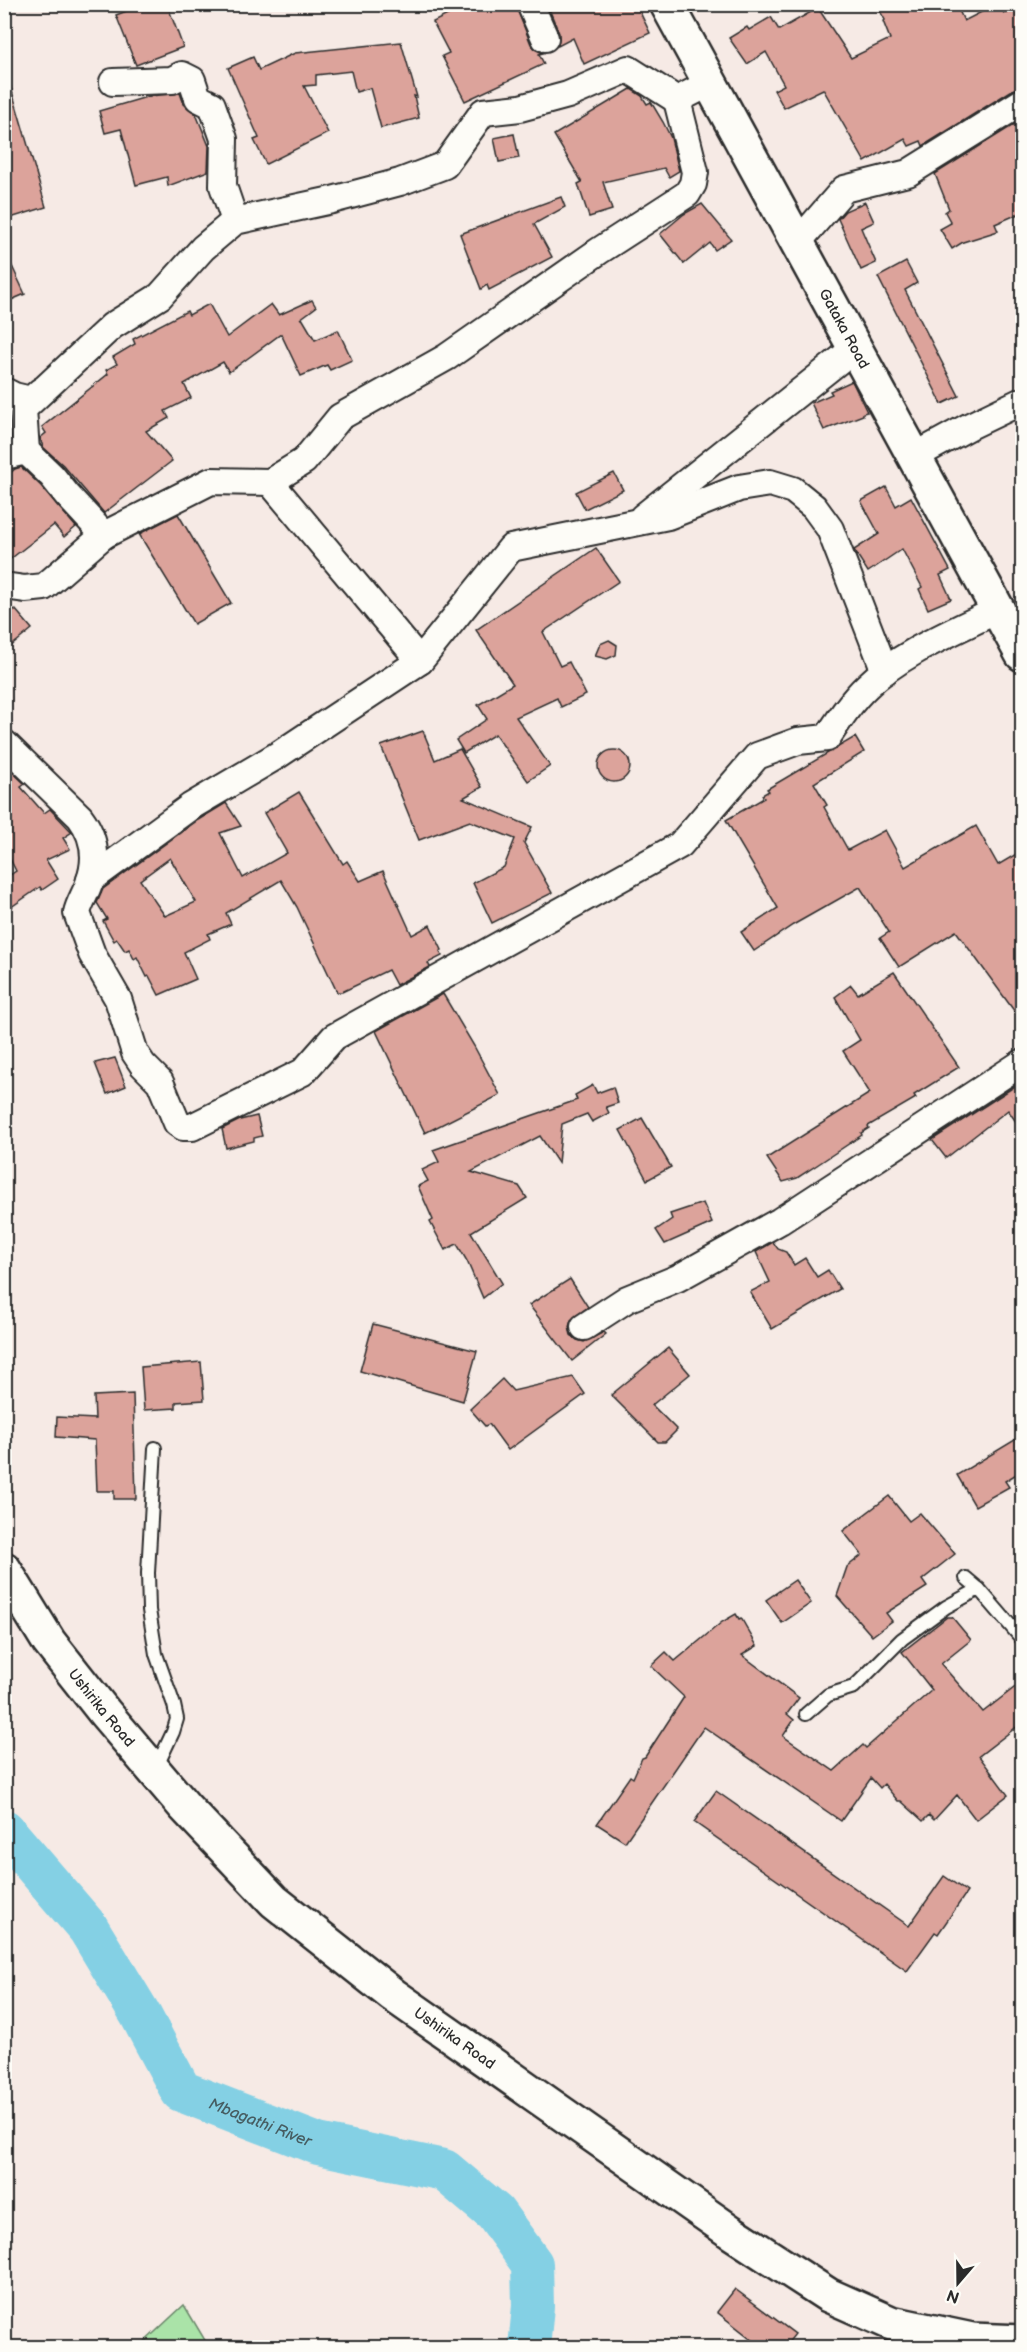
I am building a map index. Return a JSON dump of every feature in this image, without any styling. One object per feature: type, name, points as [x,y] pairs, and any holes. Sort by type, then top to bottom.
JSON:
[{"type":"street","points":[[530,4],[545,38]]},
{"type":"street","name":"Gataka Road","points":[[667,4],[915,456],[1013,628]]},
{"type":"street","points":[[4,586],[25,589],[44,587],[104,535],[211,481],[270,483],[304,461],[340,417],[447,357],[599,251],[687,194],[693,184],[695,172],[677,100],[628,69],[568,95],[520,108],[483,112],[445,165],[400,182],[332,200],[235,221],[203,248],[160,296],[112,326],[23,409],[15,454],[52,477],[104,535]]},
{"type":"street","points":[[113,82],[172,80],[182,75],[192,80],[198,98],[212,105],[224,139],[223,186],[235,221]]},
{"type":"street","points":[[677,100],[710,83]]},
{"type":"street","points":[[798,242],[844,189],[908,173],[1023,102]]},
{"type":"street","points":[[637,523],[856,347]]},
{"type":"street","points":[[4,391],[31,400],[71,364]]},
{"type":"street","points":[[915,456],[1023,401]]},
{"type":"street","points":[[270,483],[420,661]]},
{"type":"street","points":[[90,880],[190,807],[278,755],[420,661],[511,548],[668,516],[739,488],[770,483],[793,490],[814,507],[830,529],[885,671]]},
{"type":"street","points":[[4,743],[80,817],[89,829],[95,850],[90,880],[77,913],[92,954],[118,999],[135,1053],[160,1082],[177,1123],[183,1127],[192,1127],[303,1072],[334,1037],[680,845],[757,756],[798,741],[827,738],[844,712],[867,686],[894,664],[1013,628]]},
{"type":"street","points":[[584,1327],[627,1299],[678,1278],[780,1221],[1023,1063]]},
{"type":"street","name":"Ushirika Road","points":[[4,1569],[49,1641],[185,1807],[274,1901],[393,1995],[731,2232],[828,2295],[891,2323],[972,2340],[1023,2342]]},
{"type":"lane","points":[[154,1771],[174,1732],[177,1719],[156,1654],[149,1610],[148,1573],[155,1448]]},
{"type":"lane","points":[[966,1578],[979,1588],[1023,1640]]},
{"type":"lane","points":[[806,1714],[828,1695],[854,1687],[902,1639],[946,1607],[979,1588]]},
{"type":"green space","points":[[184,2305],[209,2347],[139,2347]]},
{"type":"building","points":[[145,4],[167,4],[183,47],[136,65],[116,15]]},
{"type":"building","points":[[470,4],[515,4],[531,44],[543,53],[539,54],[544,64],[465,101],[442,56],[449,53],[433,22]]},
{"type":"building","points":[[547,4],[636,4],[650,33],[584,64],[573,38],[558,46],[559,33]]},
{"type":"building","points":[[876,4],[956,4],[964,21],[997,4],[1004,13],[1023,5],[1023,87],[1014,89],[923,146],[921,141],[909,146],[905,139],[865,162],[823,89],[784,108],[774,90],[784,85],[766,52],[747,64],[729,38],[771,17],[779,30],[818,8],[851,58],[890,39],[883,21],[885,20]]},
{"type":"building","points":[[401,42],[417,97],[414,96],[419,118],[381,128],[370,88],[356,92],[351,71],[316,75],[316,85],[304,86],[328,133],[266,164],[254,140],[259,138],[228,68],[253,57],[259,70],[295,53]]},
{"type":"building","points":[[9,81],[46,207],[4,220],[4,82]]},
{"type":"building","points":[[631,89],[642,96],[647,104],[651,102],[663,122],[671,138],[679,171],[669,177],[664,168],[603,182],[612,210],[589,217],[578,184],[582,182],[554,135]]},
{"type":"building","points":[[180,93],[184,104],[196,114],[209,146],[208,171],[168,186],[167,177],[136,185],[121,129],[105,133],[99,111],[150,96]]},
{"type":"building","points":[[1023,119],[1023,212],[995,224],[998,231],[963,242],[952,249],[940,229],[951,223],[945,212],[949,209],[935,174]]},
{"type":"building","points":[[514,134],[519,158],[499,162],[494,138]]},
{"type":"building","points":[[561,197],[565,207],[534,224],[552,257],[489,290],[487,285],[481,289],[460,234]]},
{"type":"building","points":[[865,202],[874,222],[861,228],[876,263],[861,270],[838,219],[845,211]]},
{"type":"building","points":[[702,204],[731,239],[715,250],[710,243],[684,264],[660,234],[684,214]]},
{"type":"building","points":[[4,249],[25,294],[4,303]]},
{"type":"building","points":[[906,262],[917,283],[905,290],[959,396],[942,404],[878,277]]},
{"type":"building","points":[[312,300],[316,307],[300,319],[302,318],[315,340],[338,330],[352,360],[330,370],[327,365],[301,376],[281,334],[229,372],[223,362],[184,384],[191,398],[165,411],[169,418],[146,431],[172,461],[104,513],[63,465],[43,447],[40,438],[46,433],[42,427],[108,374],[106,370],[117,364],[113,357],[135,344],[133,339],[187,311],[189,315],[209,304],[227,337],[271,304],[279,315]]},
{"type":"building","points":[[852,381],[867,412],[824,430],[811,403],[832,394],[830,391]]},
{"type":"building","points":[[21,467],[41,486],[76,527],[64,537],[54,525],[4,564],[4,478]]},
{"type":"building","points":[[614,473],[623,490],[585,509],[576,492]]},
{"type":"building","points":[[886,487],[896,506],[911,497],[950,570],[940,575],[951,599],[928,609],[919,589],[922,587],[902,549],[868,572],[854,550],[879,534],[861,501]]},
{"type":"building","points":[[178,514],[231,603],[194,624],[139,534]]},
{"type":"building","points":[[596,548],[619,581],[543,632],[560,666],[569,662],[586,695],[561,707],[557,698],[516,717],[550,766],[528,781],[495,734],[464,753],[456,740],[487,719],[478,705],[513,684],[476,630]]},
{"type":"building","points":[[15,609],[32,629],[4,652],[4,618]]},
{"type":"building","points":[[609,640],[617,645],[616,655],[607,659],[595,656],[600,644]]},
{"type":"building","points":[[423,731],[435,760],[460,749],[482,787],[463,798],[532,827],[524,843],[552,893],[492,923],[473,883],[504,867],[515,839],[470,821],[419,840],[381,746]]},
{"type":"building","points":[[855,737],[864,752],[814,783],[827,805],[824,807],[848,850],[885,830],[905,867],[976,826],[998,865],[1023,850],[1023,1023],[956,931],[899,967],[880,938],[889,932],[860,887],[793,925],[754,951],[741,932],[778,908],[726,820],[764,798],[762,795],[769,791],[767,789]]},
{"type":"building","points":[[614,750],[625,755],[630,766],[625,777],[614,782],[603,777],[598,766],[603,755]]},
{"type":"building","points":[[4,764],[25,784],[21,787],[44,813],[50,809],[72,832],[63,838],[70,849],[46,860],[58,879],[42,890],[40,887],[4,912],[4,879],[16,871],[4,847]]},
{"type":"building","points":[[299,792],[343,864],[347,861],[360,881],[383,871],[412,935],[430,925],[442,950],[440,951],[442,956],[428,963],[430,967],[396,985],[388,970],[342,992],[337,992],[297,907],[281,880],[226,913],[231,924],[208,934],[210,939],[184,952],[196,979],[159,995],[137,957],[134,959],[129,949],[125,951],[117,939],[114,941],[103,921],[107,919],[97,903],[103,889],[198,820],[226,803],[241,826],[220,833],[243,878],[287,853],[264,813]],"holes":[[[170,858],[196,902],[165,916],[140,880]]]},
{"type":"building","points":[[894,972],[959,1067],[914,1095],[916,1098],[868,1126],[869,1128],[861,1133],[862,1135],[817,1165],[797,1178],[783,1182],[767,1158],[870,1093],[843,1051],[860,1040],[835,997],[851,985],[858,994]]},
{"type":"building","points":[[443,994],[500,1095],[425,1133],[376,1031]]},
{"type":"building","points":[[115,1058],[126,1086],[107,1094],[95,1063]]},
{"type":"building","points":[[1023,1081],[1023,1132],[1008,1110],[946,1158],[932,1140]]},
{"type":"building","points":[[593,1085],[597,1093],[613,1087],[618,1103],[606,1107],[609,1113],[592,1122],[587,1114],[562,1124],[558,1163],[540,1136],[471,1172],[519,1186],[527,1198],[471,1232],[502,1283],[483,1298],[457,1244],[445,1250],[430,1222],[433,1220],[418,1186],[428,1181],[422,1170],[439,1162],[433,1150],[577,1100],[575,1095]]},
{"type":"building","points":[[257,1116],[262,1136],[254,1138],[254,1141],[226,1148],[222,1129],[240,1120]]},
{"type":"building","points":[[642,1118],[671,1167],[647,1180],[620,1130]]},
{"type":"building","points":[[703,1203],[712,1223],[665,1244],[656,1230],[672,1219],[670,1214]]},
{"type":"building","points":[[773,1242],[778,1249],[786,1252],[794,1265],[805,1258],[817,1277],[828,1270],[840,1289],[772,1329],[750,1292],[770,1282],[756,1252]]},
{"type":"building","points":[[570,1279],[588,1307],[571,1320],[569,1327],[571,1335],[584,1342],[604,1332],[606,1334],[572,1361],[529,1305]]},
{"type":"building","points":[[373,1324],[477,1351],[463,1401],[360,1371]]},
{"type":"building","points":[[668,1348],[690,1374],[652,1405],[677,1430],[665,1442],[658,1442],[611,1395]]},
{"type":"building","points":[[201,1362],[204,1400],[176,1402],[176,1408],[144,1410],[141,1367]]},
{"type":"building","points":[[573,1377],[585,1394],[508,1450],[489,1424],[485,1426],[470,1409],[502,1379],[513,1391]]},
{"type":"building","points":[[133,1394],[136,1499],[114,1499],[114,1491],[97,1491],[95,1440],[56,1437],[57,1417],[95,1419],[94,1396]]},
{"type":"building","points":[[1023,1435],[1023,1470],[1005,1481],[1009,1487],[975,1506],[957,1475]]},
{"type":"building","points":[[889,1496],[909,1521],[920,1513],[955,1554],[922,1580],[927,1587],[886,1613],[892,1621],[872,1636],[837,1596],[847,1567],[862,1555],[843,1531]]},
{"type":"building","points":[[795,1580],[811,1603],[782,1623],[766,1600]]},
{"type":"building","points":[[736,1614],[739,1619],[741,1618],[757,1646],[742,1655],[799,1698],[787,1714],[794,1720],[783,1736],[834,1771],[863,1745],[866,1748],[932,1690],[902,1652],[947,1617],[952,1617],[971,1640],[941,1664],[983,1712],[1023,1681],[1023,1722],[979,1756],[1008,1795],[976,1820],[957,1795],[934,1820],[929,1815],[923,1821],[901,1801],[898,1801],[884,1784],[880,1788],[871,1778],[841,1821],[704,1727],[625,1842],[597,1824],[630,1776],[633,1778],[642,1758],[645,1757],[684,1697],[651,1666],[666,1652],[675,1661],[722,1622]]},
{"type":"building","points":[[716,1791],[909,1926],[944,1876],[967,1892],[938,1934],[935,1932],[907,1971],[694,1822]]},
{"type":"building","points":[[735,2289],[795,2334],[784,2348],[763,2348],[717,2312]]},
{"type":"waterway","name":"Mbagathi River","points":[[4,1830],[88,1928],[140,2014],[181,2091],[318,2144],[444,2170],[495,2213],[532,2264],[533,2306],[529,2348]]}]
